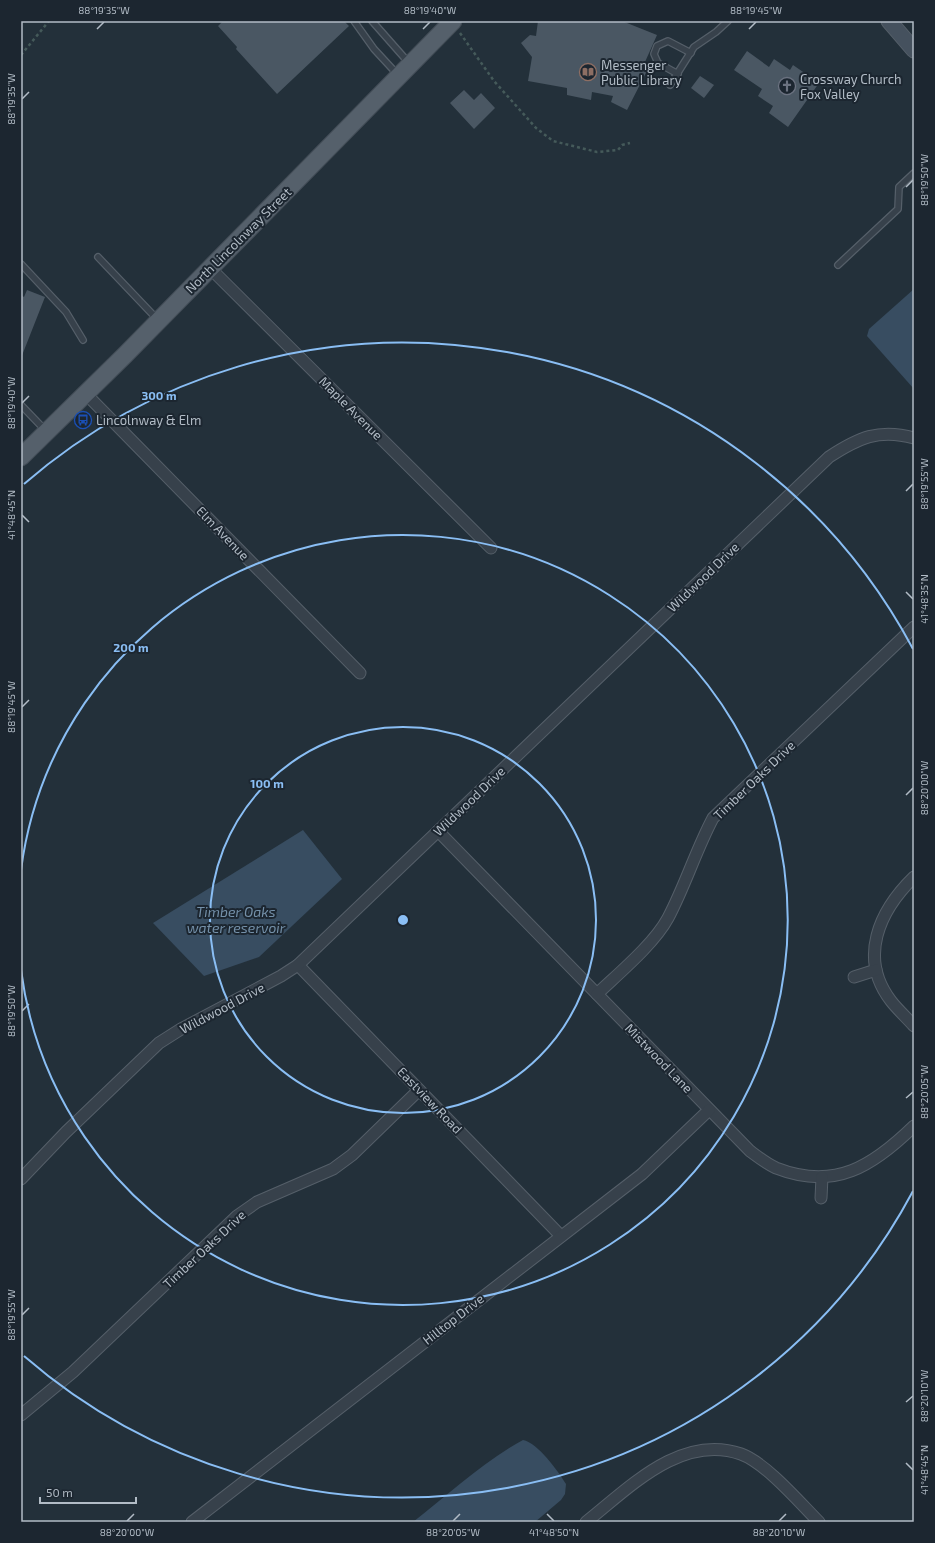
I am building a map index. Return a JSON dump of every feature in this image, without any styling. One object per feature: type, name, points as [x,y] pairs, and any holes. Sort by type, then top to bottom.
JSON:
[{"type":"main road","name":"North Lincolnway Street","points":[[21,456],[86,394],[406,71],[456,27]]},
{"type":"street","points":[[889,21],[914,50]]},
{"type":"street","name":"Maple Avenue","points":[[210,268],[491,548]]},
{"type":"street","name":"Elm Avenue","points":[[86,394],[360,673]]},
{"type":"street","name":"Wildwood Drive","points":[[21,1179],[66,1132],[159,1043],[181,1029],[281,976],[298,965],[829,457],[852,441],[873,434],[903,435],[914,438]]},
{"type":"street","name":"Timber Oaks Drive","points":[[597,994],[648,944],[668,919],[701,841],[713,818],[914,627]]},
{"type":"street","name":"Mistwood Lane","points":[[438,831],[750,1151],[775,1167],[801,1175],[822,1177],[843,1174],[876,1159],[890,1149],[914,1126]]},
{"type":"street","points":[[914,877],[900,891],[888,907],[879,926],[874,956],[876,970],[882,986],[891,1001],[914,1026]]},
{"type":"street","name":"Eastview Road","points":[[298,965],[561,1236]]},
{"type":"street","points":[[854,977],[876,970]]},
{"type":"street","name":"Timber Oaks Drive","points":[[21,1415],[74,1372],[237,1216],[256,1202],[333,1169],[352,1155],[419,1090]]},
{"type":"street","name":"Hilltop Drive","points":[[192,1522],[642,1174],[709,1110]]},
{"type":"street","points":[[821,1198],[822,1177]]},
{"type":"street","points":[[586,1522],[668,1460],[692,1452],[715,1449],[741,1454],[770,1473],[819,1522]]},
{"type":"lane","points":[[354,21],[374,49],[406,71]]},
{"type":"lane","points":[[372,21],[406,71]]},
{"type":"lane","points":[[670,85],[694,47],[716,32],[728,21]]},
{"type":"lane","points":[[678,74],[658,63],[654,54],[657,46],[668,41],[691,53]]},
{"type":"lane","points":[[838,265],[898,209],[899,187],[914,173]]},
{"type":"lane","points":[[98,257],[158,320]]},
{"type":"lane","points":[[21,264],[66,312],[83,340]]},
{"type":"lane","points":[[21,406],[47,432]]},
{"type":"path","points":[[21,55],[49,21]]},
{"type":"path","points":[[456,27],[494,81],[536,128],[553,141],[597,152],[618,150],[622,145],[630,143]]},
{"type":"water","points":[[914,289],[914,389],[867,336],[869,329]]},
{"type":"water","name":"Timber Oaks water reservoir","points":[[303,830],[342,879],[259,957],[204,976],[153,923]]},
{"type":"water","points":[[523,1440],[535,1446],[541,1452],[553,1465],[566,1484],[565,1494],[561,1500],[535,1522],[413,1522],[467,1478],[494,1458]]},
{"type":"building","points":[[223,21],[344,21],[349,26],[277,94],[236,49],[237,47],[218,26]]},
{"type":"building","name":"Messenger Public Library","points":[[538,21],[622,21],[657,35],[645,62],[651,63],[627,110],[611,102],[613,96],[592,92],[591,100],[567,95],[567,88],[528,81],[532,57],[521,43],[530,35],[536,36]]},
{"type":"building","name":"Crossway Church Fox Valley","points":[[747,51],[769,67],[774,59],[790,70],[793,65],[819,83],[788,127],[769,113],[773,106],[758,96],[762,89],[734,70]]},
{"type":"building","points":[[700,76],[714,85],[704,98],[691,88]]},
{"type":"building","points":[[464,90],[474,100],[481,93],[495,108],[474,129],[450,103]]},
{"type":"building","points":[[27,290],[45,297],[21,358],[21,295],[24,297]]},
{"type":"place","name":"Messenger Public Library","points":[[588,72]]},
{"type":"place","name":"Crossway Church Fox Valley","points":[[787,86]]},
{"type":"place","name":"Lincolnway & Elm","points":[[83,420]]}]
